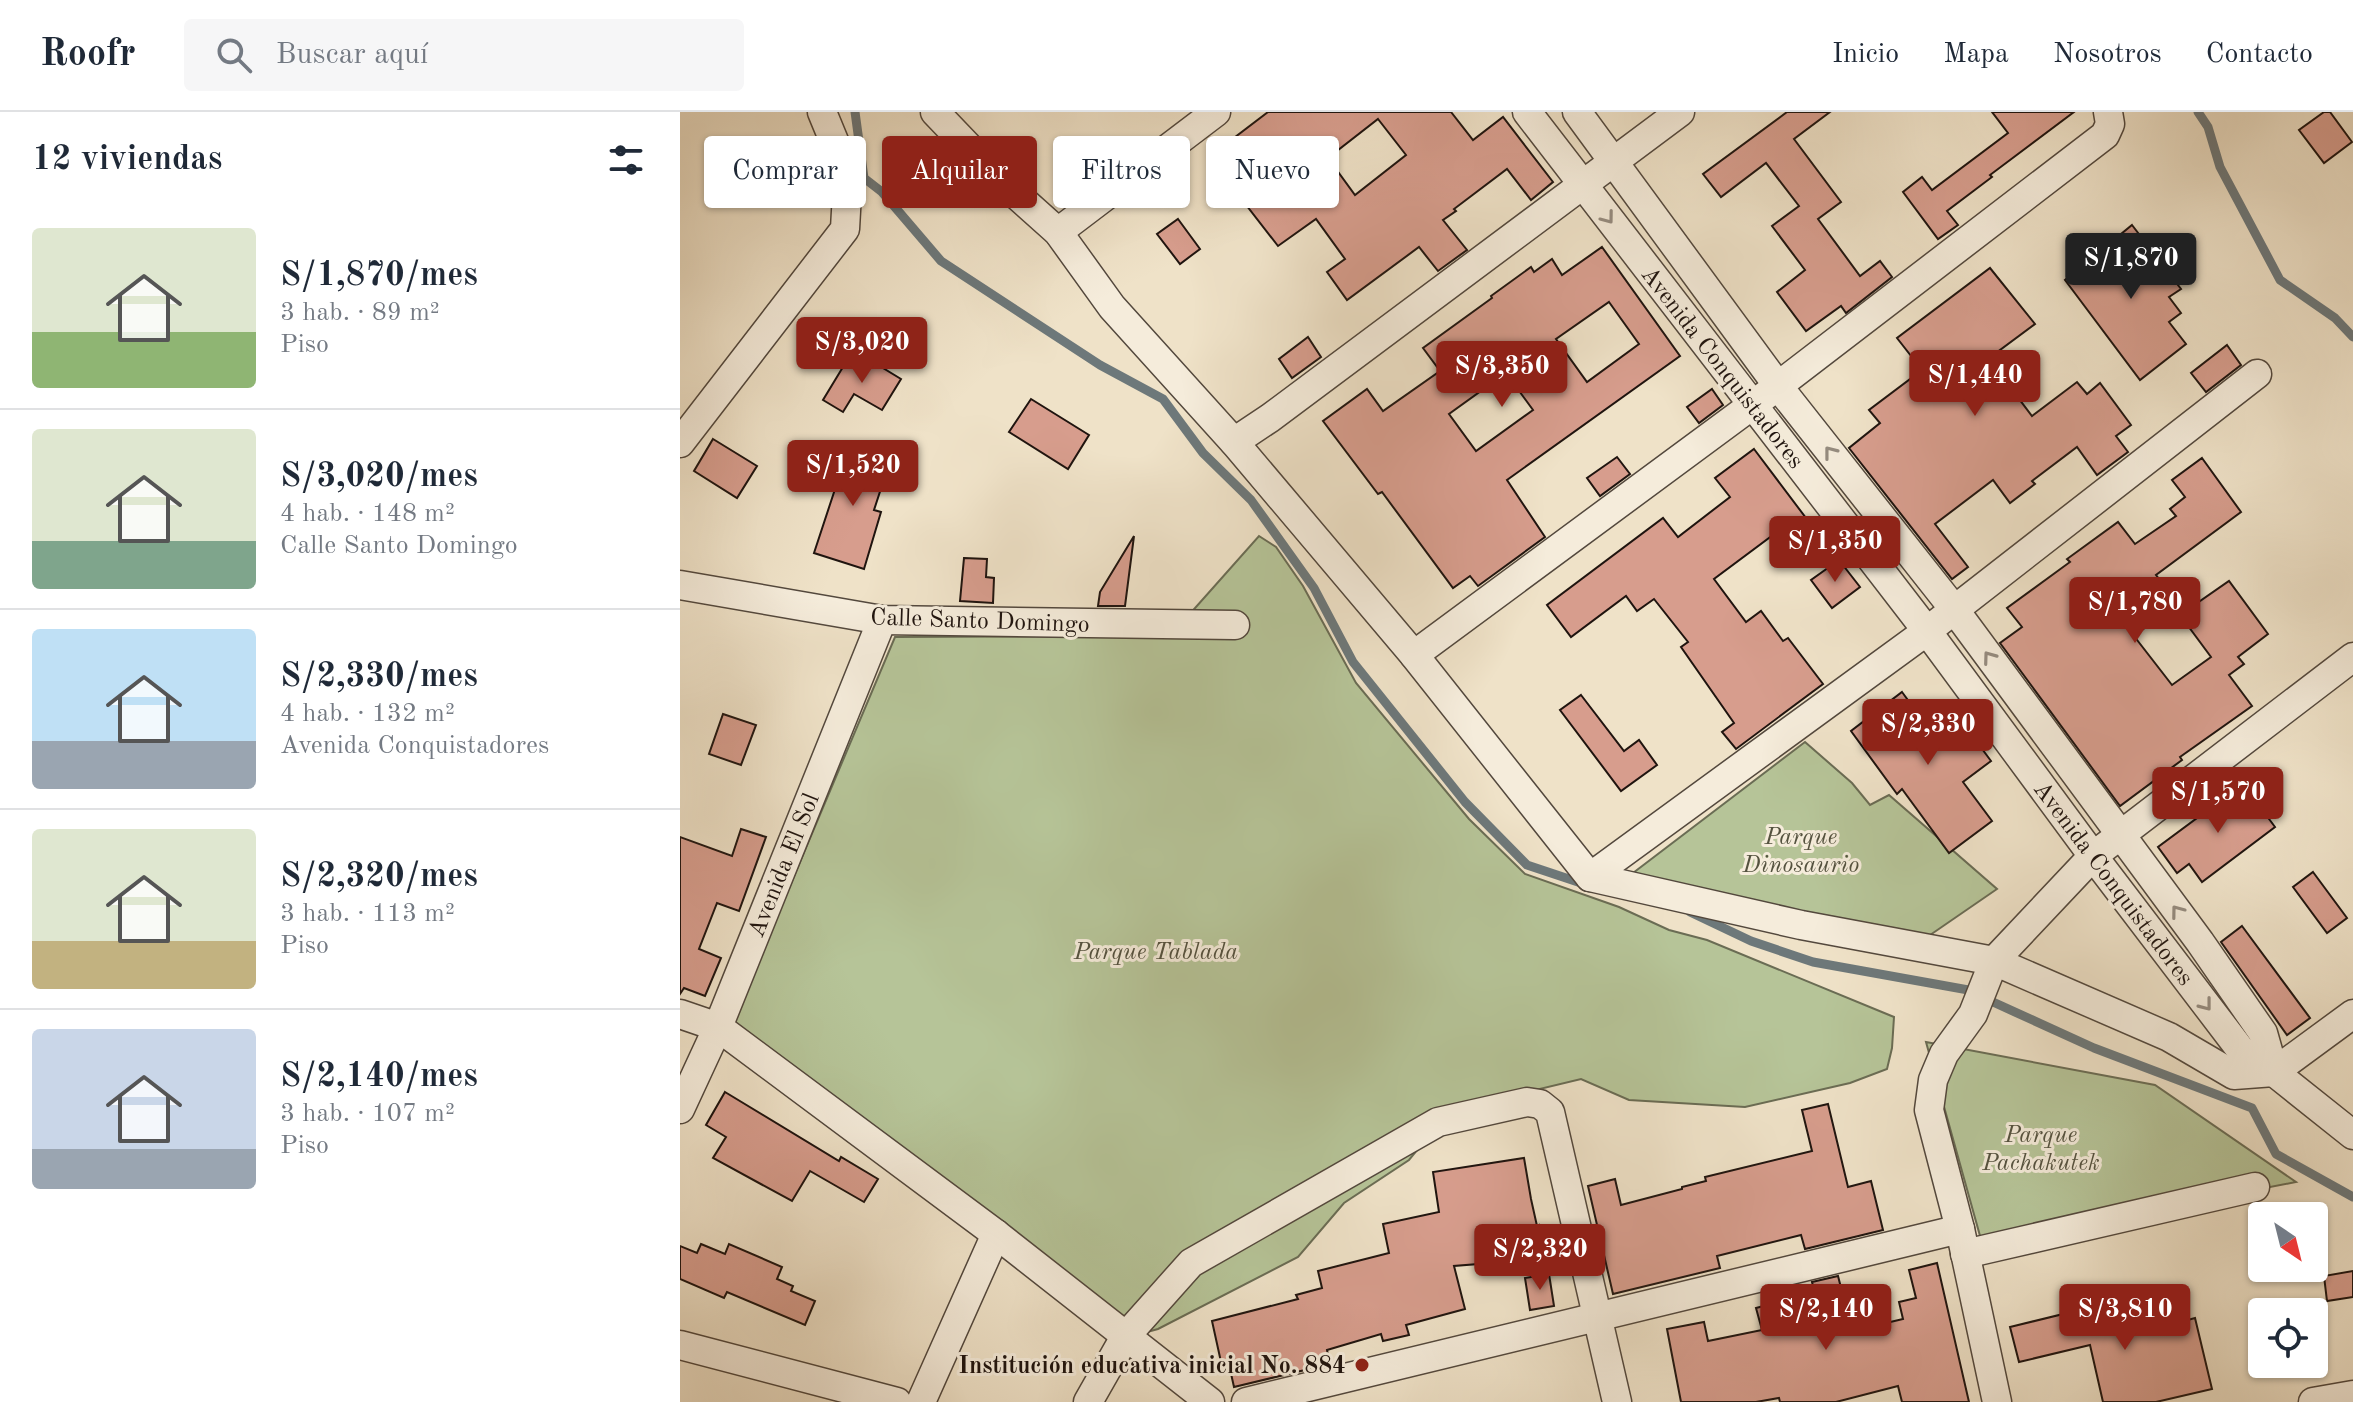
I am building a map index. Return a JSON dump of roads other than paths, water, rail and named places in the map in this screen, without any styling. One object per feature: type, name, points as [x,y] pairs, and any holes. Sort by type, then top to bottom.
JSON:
[{"type":"street","points":[[680,443],[845,229],[848,175],[822,112]]},
{"type":"street","points":[[935,112],[1001,181],[1058,232],[1112,307],[1234,442],[1414,655],[1590,877],[1801,925],[1994,961],[2169,1037],[2234,1075],[2274,1072],[2353,1014]]},
{"type":"street","points":[[1058,232],[1216,112]]},
{"type":"street","name":"Avenida Conquistadores","points":[[1527,112],[1927,631],[2240,1049],[2353,1135]]},
{"type":"street","name":"Avenida Conquistadores","points":[[1577,112],[1778,386],[1954,609],[2200,942],[2263,1033],[2274,1072]]},
{"type":"street","points":[[1234,442],[1680,112]]},
{"type":"street","points":[[1414,655],[1752,406],[2105,135],[2110,124],[2108,112]]},
{"type":"street","points":[[1590,877],[1927,631],[2257,374]]},
{"type":"street","name":"Calle Santo Domingo","points":[[680,585],[882,620],[1235,625]]},
{"type":"street","name":"Avenida El Sol","points":[[680,1109],[718,1027],[882,620]]},
{"type":"street","points":[[1997,1402],[1929,1110],[1933,1080],[1944,1054],[1973,1014],[1994,961],[2093,856],[2353,657]]},
{"type":"street","points":[[680,1014],[718,1027],[996,1234],[1210,1402]]},
{"type":"street","points":[[1088,1402],[1125,1337],[1191,1263],[1438,1122],[1527,1102],[1540,1104],[1550,1112],[1617,1402]]},
{"type":"street","points":[[1246,1402],[1598,1319],[1962,1242],[2255,1187]]},
{"type":"street","points":[[921,1402],[996,1234]]},
{"type":"street","points":[[680,1345],[884,1401]]},
{"type":"street","points":[[2313,1402],[2353,1395]]},
{"type":"waterway","points":[[855,112],[864,178],[882,192],[941,261],[1100,365],[1163,399],[1203,453],[1251,500],[1314,588],[1353,662],[1465,802],[1527,865],[1587,885]]},
{"type":"waterway","points":[[2198,112],[2208,127],[2220,167],[2280,280],[2335,318],[2353,337]]},
{"type":"waterway","points":[[1690,912],[1751,941],[1813,962],[1974,991]]},
{"type":"waterway","points":[[1993,1002],[2094,1048],[2252,1108],[2276,1154],[2353,1197]]},
{"type":"place","name":"Institución educativa inicial No. 884","points":[[1362,1365]]},
{"type":"park label","name":"Parque Dinosaurio","points":[[1801,850]]},
{"type":"park label","name":"Parque Tablada","points":[[1156,951]]},
{"type":"park label","name":"Parque Pachakutek","points":[[2041,1148]]}]
